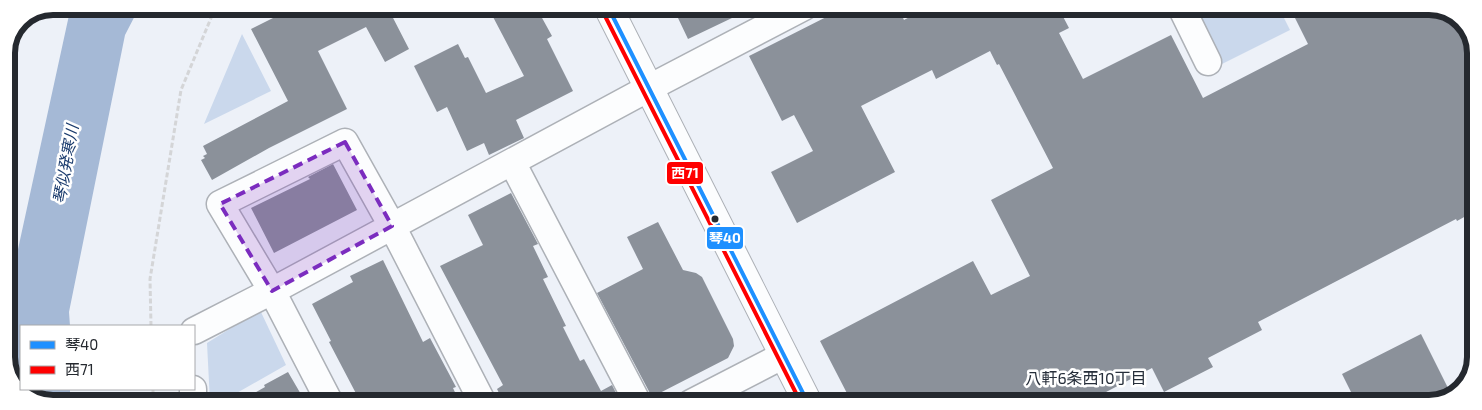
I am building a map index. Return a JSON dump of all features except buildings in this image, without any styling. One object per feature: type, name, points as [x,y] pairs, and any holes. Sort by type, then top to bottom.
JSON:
[{"type":"main road","points":[[612,15],[804,395]]},
{"type":"street","points":[[195,330],[789,15]]},
{"type":"street","points":[[1184,15],[1208,62]]},
{"type":"street","points":[[326,395],[272,291],[220,204],[346,142],[392,226],[479,395]]},
{"type":"street","points":[[512,162],[634,395]]},
{"type":"street","points":[[706,395],[784,355]]},
{"type":"path","points":[[151,325],[150,279],[181,90],[212,15]]},
{"type":"highlighted area","points":[[345,142],[392,226],[272,291],[220,204]]},
{"type":"shaded area","points":[[1197,15],[1282,15],[1290,30],[1220,65]]},
{"type":"shaded area","points":[[242,34],[271,91],[204,124]]},
{"type":"shaded area","points":[[260,310],[286,365],[233,395],[210,395],[207,343]]},
{"type":"water","name":"琴似発寒川","points":[[69,15],[135,15],[125,35],[69,312],[70,325],[20,325],[20,376],[16,363],[15,263]]},
{"type":"water","points":[[34,390],[70,390],[70,395],[53,395],[43,394]]},
{"type":"transit line","name":"西71","points":[[605,15],[797,395]]},
{"type":"transit line","name":"琴40","points":[[612,15],[804,395]]},
{"type":"district","name":"八軒6条西10丁目","points":[[1086,377]]}]
